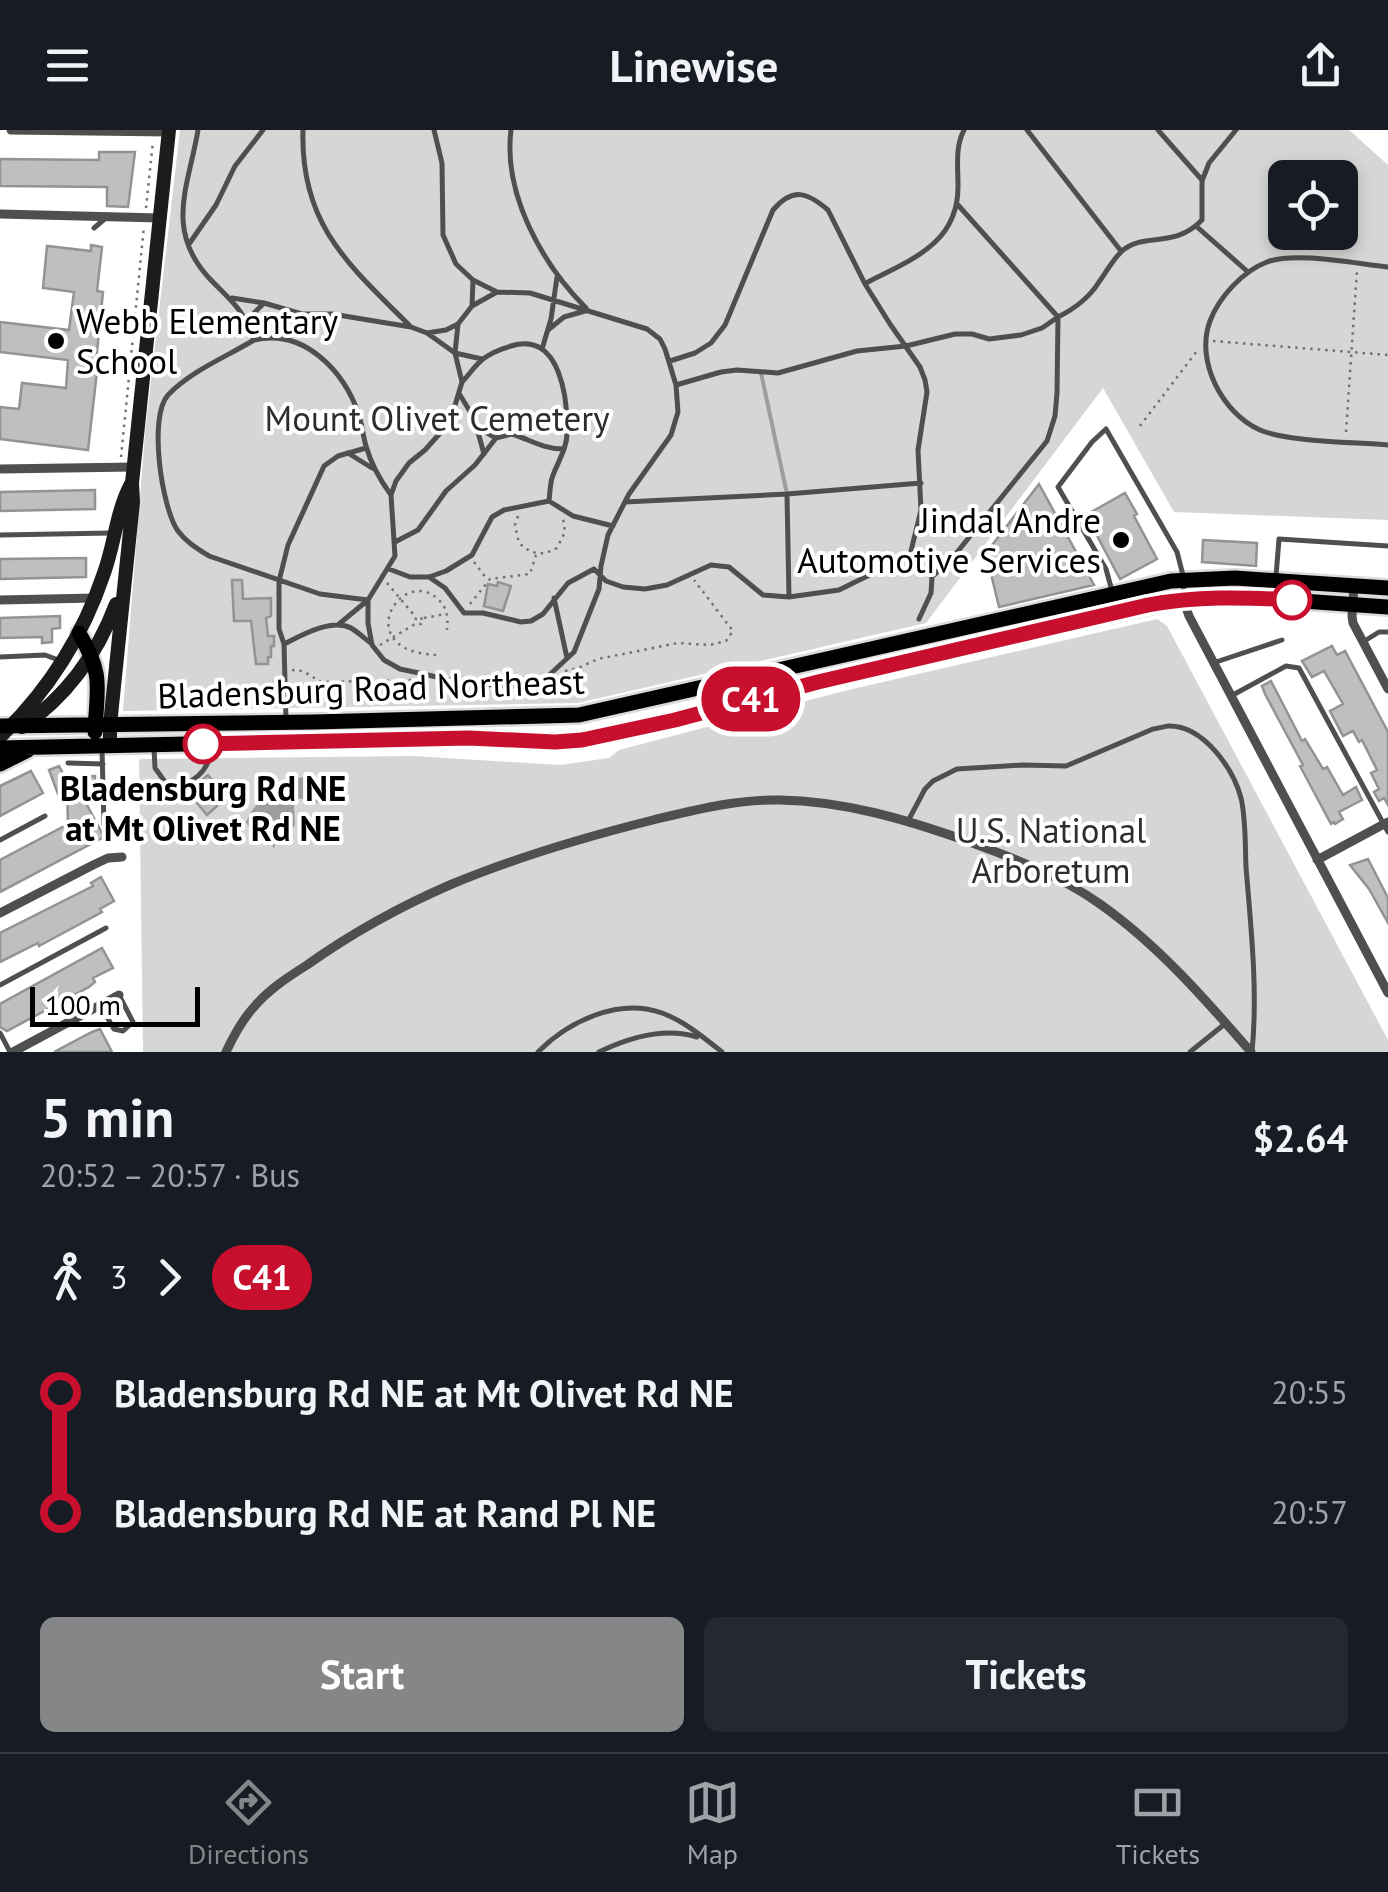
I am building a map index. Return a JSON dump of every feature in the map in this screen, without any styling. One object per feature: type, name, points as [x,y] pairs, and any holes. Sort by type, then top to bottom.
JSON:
[{"type":"main road","points":[[102,725],[133,502],[126,467],[164,131]]},
{"type":"main road","points":[[6,734],[63,662],[79,633],[96,598],[122,500],[132,483]]},
{"type":"main road","name":"Bladensburg Road Northeast","points":[[6,734],[102,725],[579,715],[1184,579],[1276,580],[1388,588]]},
{"type":"main road","points":[[6,734],[66,691],[92,655],[124,582]]},
{"type":"main road","name":"Bladensburg Road Northeast","points":[[6,734],[32,748],[469,738],[582,740],[1184,598],[1232,596],[1388,607]]},
{"type":"main road","points":[[990,622],[995,640]]},
{"type":"main road","points":[[79,633],[97,670],[102,746]]},
{"type":"main road","points":[[314,722],[314,742]]},
{"type":"main road","points":[[262,723],[262,743]]},
{"type":"main road","points":[[0,764],[32,748]]},
{"type":"street","points":[[10,130],[164,131]]},
{"type":"street","points":[[0,214],[152,218]]},
{"type":"street","points":[[0,469],[126,467]]},
{"type":"street","points":[[1354,586],[1353,623],[1388,690]]},
{"type":"street","points":[[0,600],[96,598]]},
{"type":"street","points":[[1184,598],[1189,616],[1388,994]]},
{"type":"street","points":[[226,1052],[248,1015],[289,977],[343,940],[444,888],[616,829],[748,801],[789,800],[908,822],[1045,872],[1112,913],[1152,947],[1252,1052]]},
{"type":"street","points":[[1317,860],[1387,826]]},
{"type":"street","points":[[0,914],[94,864],[122,858]]},
{"type":"street","points":[[12,1052],[119,996]]},
{"type":"lane","points":[[198,130],[181,214],[189,244],[206,275],[230,297],[249,323],[254,340]]},
{"type":"lane","points":[[189,244],[216,205],[235,166],[262,130]]},
{"type":"lane","points":[[303,130],[305,179],[324,230],[347,262],[411,328]]},
{"type":"lane","points":[[339,624],[350,628],[384,660],[400,669],[463,683],[524,687],[546,678],[574,652],[600,589],[608,535],[625,502],[672,435],[678,412],[669,362],[660,339],[647,330],[530,293],[497,292],[473,280],[456,264],[443,235],[442,163],[434,130]]},
{"type":"lane","points":[[511,130],[510,162],[532,232],[557,274],[588,310]]},
{"type":"lane","points":[[866,284],[938,241],[958,206],[958,153],[964,130]]},
{"type":"lane","points":[[1027,130],[1122,251]]},
{"type":"lane","points":[[1158,130],[1202,180]]},
{"type":"lane","points":[[676,385],[737,370],[778,373],[858,350],[906,346],[955,334],[1021,336],[1042,328],[1082,302],[1122,251],[1132,245],[1172,239],[1192,231],[1202,220],[1202,180],[1209,163],[1236,130]]},
{"type":"lane","points":[[669,362],[711,343],[725,325],[773,210],[790,194],[806,195],[828,210],[866,284],[920,367],[927,392],[918,450],[920,510],[910,555]]},
{"type":"lane","points":[[919,619],[931,592],[932,577],[954,556],[1047,441],[1057,393],[1058,318],[958,206]]},
{"type":"lane","points":[[94,228],[107,216]]},
{"type":"lane","points":[[1196,226],[1248,272]]},
{"type":"lane","points":[[1388,267],[1297,258],[1269,260],[1248,272],[1227,292],[1210,321],[1207,339],[1210,370],[1220,393],[1235,413],[1256,428],[1274,435],[1388,445]]},
{"type":"lane","points":[[542,349],[557,274]]},
{"type":"lane","points":[[472,306],[473,280]]},
{"type":"lane","points":[[428,333],[458,324],[472,306],[497,292]]},
{"type":"lane","points":[[230,297],[302,314],[332,314],[411,328],[428,333],[455,353],[482,360]]},
{"type":"lane","points":[[249,323],[264,303]]},
{"type":"lane","points":[[548,330],[564,317],[588,310]]},
{"type":"lane","points":[[284,644],[339,624],[368,600],[388,569],[395,556],[391,495],[396,481],[450,422],[460,394],[462,382],[455,353],[458,324]]},
{"type":"lane","points":[[368,600],[320,594],[209,556],[193,546],[177,530],[159,463],[156,435],[165,398],[189,378],[254,340],[270,336],[306,346],[347,388],[375,470],[391,495]]},
{"type":"lane","points":[[462,382],[482,360],[497,350],[520,343],[542,349],[557,368],[564,385],[567,438],[550,484],[549,501]]},
{"type":"lane","points":[[460,394],[478,428],[484,454]]},
{"type":"lane","points":[[478,428],[496,438]]},
{"type":"lane","points":[[1113,594],[1106,569],[1058,487],[1106,429],[1177,552],[1184,598]]},
{"type":"lane","points":[[395,542],[418,530],[446,491],[496,438],[512,434],[536,445],[564,449]]},
{"type":"lane","points":[[286,722],[284,644],[278,628],[279,581],[288,545],[324,466],[338,456],[366,448]]},
{"type":"lane","points":[[348,453],[375,470]]},
{"type":"lane","points":[[625,502],[921,483]]},
{"type":"lane","points":[[787,494],[789,597]]},
{"type":"lane","points":[[388,569],[410,577],[429,578],[446,571],[470,556],[492,518],[504,510],[549,501],[573,516],[612,526]]},
{"type":"lane","points":[[0,535],[114,533]]},
{"type":"lane","points":[[1276,580],[1279,538],[1388,546]]},
{"type":"lane","points":[[910,555],[932,577]]},
{"type":"lane","points":[[429,578],[445,588],[464,613],[483,613],[520,622],[543,614],[568,583],[594,569],[606,581],[645,589],[667,585],[710,564],[728,567],[763,595],[789,597],[839,590],[910,555]]},
{"type":"lane","points":[[554,598],[568,658]]},
{"type":"lane","points":[[368,600],[373,646]]},
{"type":"lane","points":[[1362,642],[1379,632],[1388,632]]},
{"type":"lane","points":[[1214,663],[1282,640]]},
{"type":"lane","points":[[0,656],[45,655],[63,662]]},
{"type":"lane","points":[[1231,696],[1286,666],[1300,668],[1387,826]]},
{"type":"lane","points":[[908,822],[925,789],[957,769],[1066,766],[1168,726],[1198,735],[1224,764],[1241,799],[1251,923],[1255,1020],[1252,1052]]},
{"type":"lane","points":[[154,744],[155,768],[168,786],[182,787],[195,780],[204,768],[212,755],[212,744]]},
{"type":"lane","points":[[102,746],[104,824]]},
{"type":"lane","points":[[68,763],[103,764]]},
{"type":"lane","points":[[0,840],[45,816]]},
{"type":"lane","points":[[0,985],[106,928]]},
{"type":"lane","points":[[100,1005],[114,1029],[123,1031],[133,1022],[119,996]]},
{"type":"lane","points":[[538,1052],[584,1018],[633,1009],[660,1012],[722,1052]]},
{"type":"lane","points":[[1190,1052],[1226,1023]]},
{"type":"lane","points":[[0,1033],[12,1052]]},
{"type":"lane","points":[[599,1052],[646,1035],[692,1035],[710,1042]]},
{"type":"path","points":[[126,467],[164,131]]},
{"type":"path","points":[[1346,441],[1358,264]]},
{"type":"path","points":[[1140,426],[1207,339],[1388,355]]},
{"type":"path","points":[[523,506],[516,534],[524,548],[536,554],[557,548],[563,537],[560,507]]},
{"type":"path","points":[[464,613],[489,580],[530,574],[536,554]]},
{"type":"path","points":[[470,556],[489,580]]},
{"type":"path","points":[[550,674],[598,659],[678,643],[710,645],[726,641],[733,631],[690,575]]},
{"type":"path","points":[[383,578],[416,618],[447,614]]},
{"type":"path","points":[[436,655],[405,648],[390,634],[389,615],[399,598],[415,592],[432,595],[443,604],[447,614],[446,630]]},
{"type":"path","points":[[415,624],[416,618]]},
{"type":"path","points":[[373,646],[421,624],[423,619]]},
{"type":"path","points":[[286,669],[303,671],[321,682],[410,680],[419,673]]},
{"type":"green space","name":"Mount Olivet Cemetery","points":[[180,130],[1349,130],[1388,165],[1388,520],[1174,512],[1103,388],[926,623],[578,703],[123,711],[145,433]]},
{"type":"green space","name":"U.S. National Arboretum","points":[[1157,619],[1167,626],[1388,1040],[1388,1052],[143,1052],[139,759],[414,756],[560,765],[609,758],[619,750],[844,691]]},
{"type":"shaded area","points":[[310,776],[337,789],[335,796],[327,804],[298,799],[294,806],[295,825],[291,830],[278,832],[274,849],[267,837],[250,829],[246,822],[272,790]]},
{"type":"building","points":[[99,152],[135,152],[128,207],[107,206],[107,187],[0,186],[0,159],[99,160]]},
{"type":"building","points":[[91,245],[102,247],[97,291],[103,292],[88,450],[0,439],[0,407],[19,409],[22,383],[66,388],[68,360],[0,352],[0,322],[69,330],[74,292],[43,288],[47,246],[91,251]]},
{"type":"building","points":[[1039,484],[1094,585],[999,607],[986,553]]},
{"type":"building","points":[[95,490],[95,509],[0,511],[0,492]]},
{"type":"building","points":[[1125,493],[1157,559],[1120,579],[1086,515]]},
{"type":"building","points":[[1203,540],[1257,543],[1256,566],[1202,562]]},
{"type":"building","points":[[86,558],[86,577],[0,579],[0,559]]},
{"type":"building","points":[[232,580],[242,580],[243,599],[271,598],[271,616],[266,618],[268,636],[274,636],[274,646],[268,664],[256,664],[251,621],[234,621]]},
{"type":"building","points":[[498,582],[511,586],[503,611],[484,606],[488,584],[497,586]]},
{"type":"building","points":[[60,616],[60,628],[52,629],[52,642],[42,643],[42,637],[0,638],[0,618]]},
{"type":"building","points":[[1332,646],[1337,655],[1345,651],[1388,732],[1388,805],[1384,798],[1379,801],[1374,792],[1379,789],[1371,773],[1377,770],[1362,740],[1359,742],[1353,731],[1343,736],[1330,711],[1343,704],[1324,671],[1312,677],[1302,661]]},
{"type":"building","points":[[1271,681],[1302,741],[1305,739],[1323,769],[1327,767],[1343,795],[1356,787],[1362,800],[1339,812],[1343,819],[1335,824],[1331,824],[1265,694],[1262,686]]},
{"type":"building","points":[[59,766],[65,777],[95,776],[95,803],[86,803],[104,837],[0,892],[0,860],[68,824],[67,791],[58,794],[49,770]]},
{"type":"building","points":[[31,771],[43,793],[0,816],[0,786]]},
{"type":"building","points":[[208,775],[219,788],[213,792],[219,798],[207,815],[186,790]]},
{"type":"building","points":[[1368,859],[1388,898],[1388,923],[1350,865]]},
{"type":"building","points":[[101,877],[114,901],[100,909],[102,912],[0,962],[0,933],[93,886],[91,883]]},
{"type":"building","points":[[102,948],[113,968],[93,978],[95,982],[89,987],[7,1031],[0,1027],[0,1004]]},
{"type":"building","points":[[100,1029],[112,1052],[54,1052],[92,1032]]},
{"type":"waterway","points":[[761,373],[787,494]]},
{"type":"bus line","name":"C41","points":[[203,744],[469,738],[582,740],[1148,605],[1184,598],[1232,596],[1292,600]]},
{"type":"place","name":"Webb Elementary School","points":[[56,341]]},
{"type":"place","name":"Jindal Andre Automotive Services","points":[[1121,540]]},
{"type":"place","name":"Bladensburg Rd NE at Mt Olivet Rd NE","points":[[203,744]]}]
